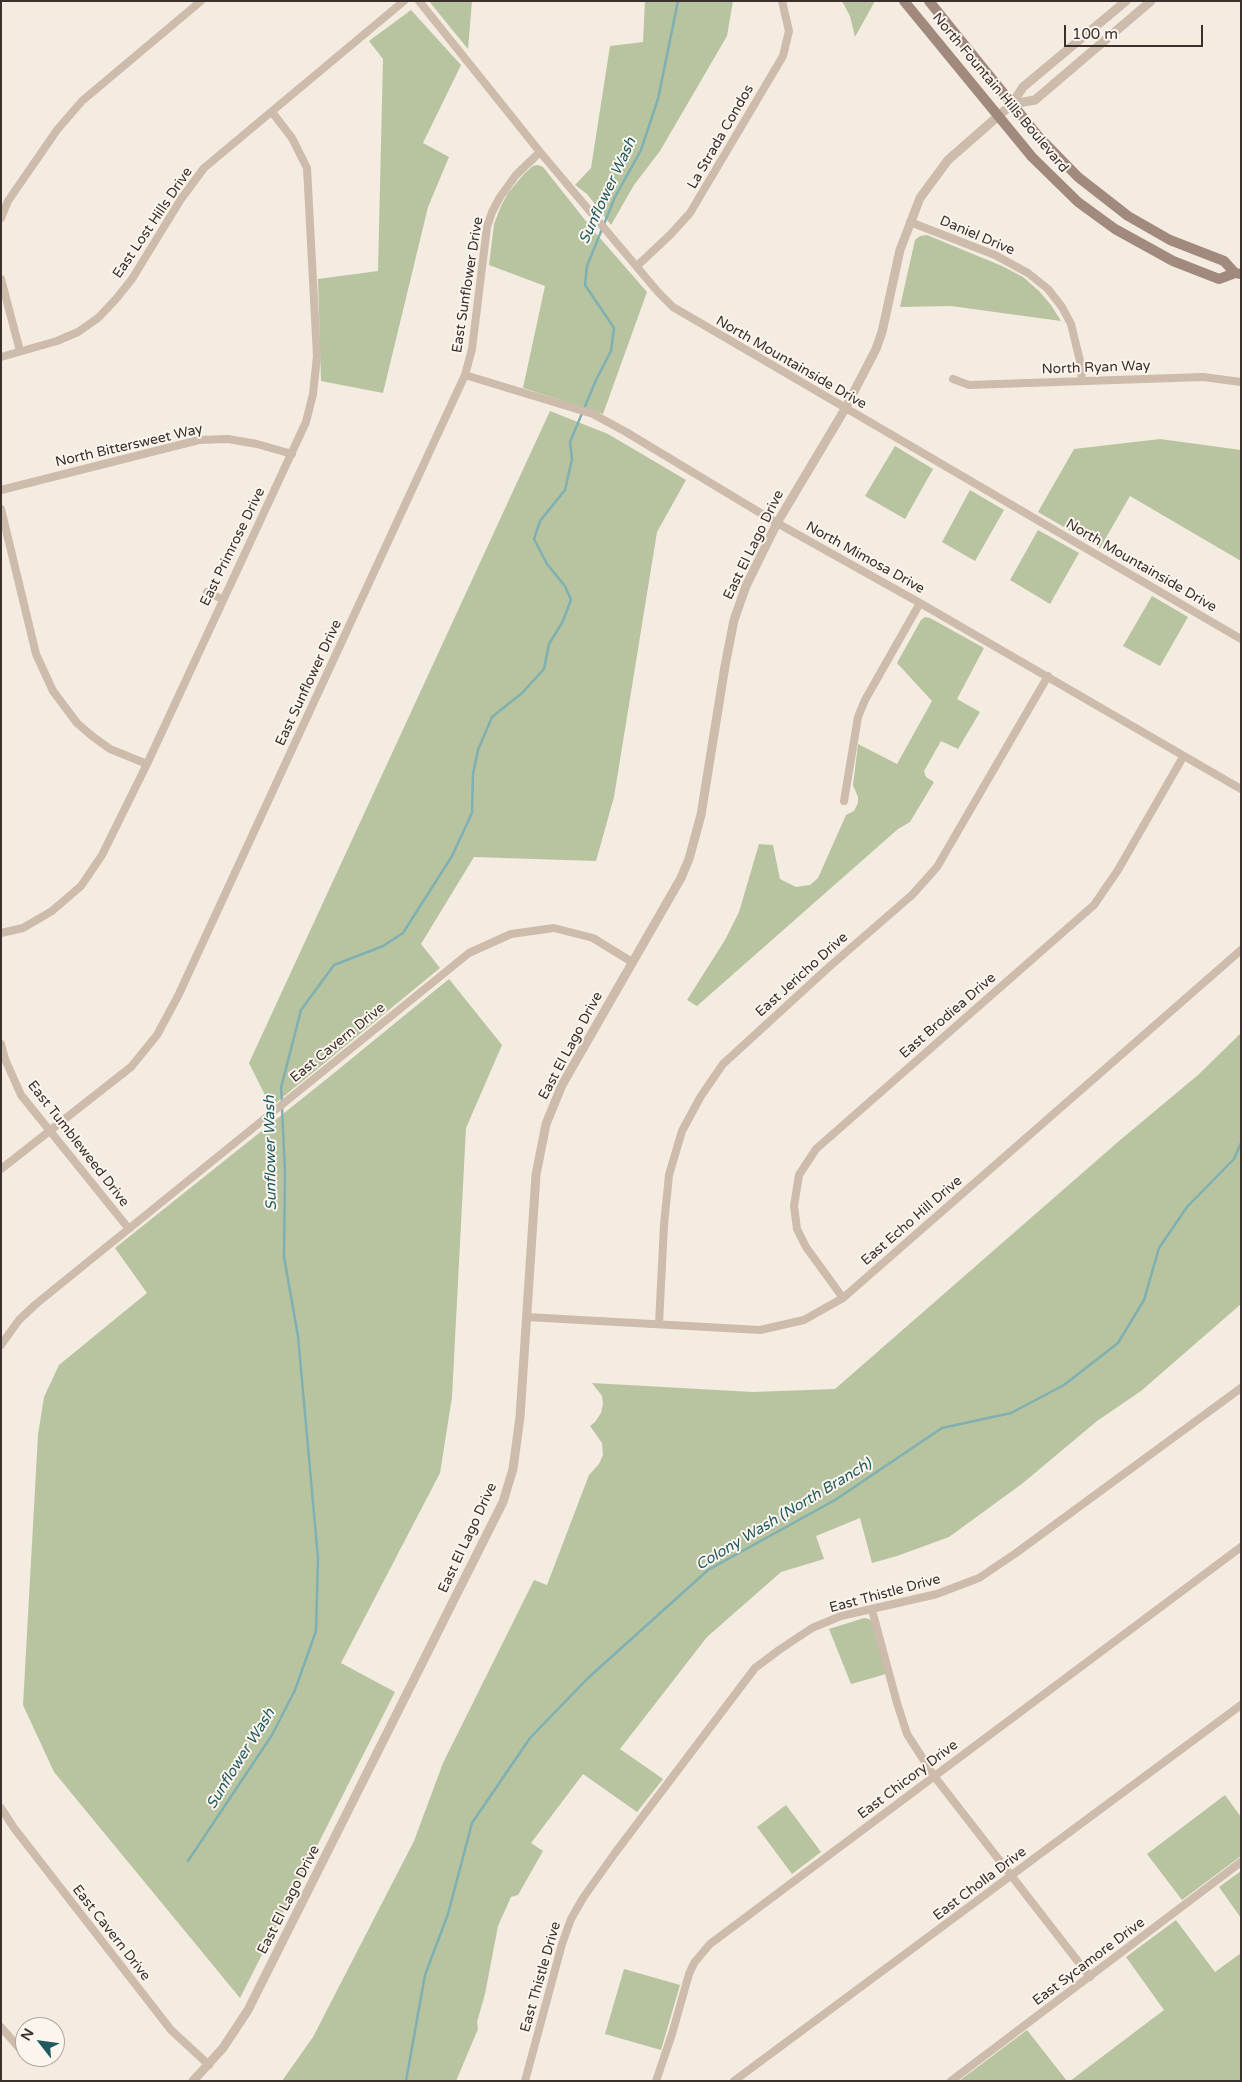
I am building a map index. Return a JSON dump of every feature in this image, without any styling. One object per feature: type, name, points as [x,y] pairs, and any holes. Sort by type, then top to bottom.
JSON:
[{"type":"main road","name":"North Fountain Hills Boulevard","points":[[904,1],[1047,173],[1078,202],[1115,229],[1155,252],[1219,279],[1238,274]]},
{"type":"main road","name":"North Fountain Hills Boulevard","points":[[929,1],[1012,104],[1064,164],[1108,202],[1136,220],[1170,240],[1224,261],[1238,274]]},
{"type":"street","points":[[1,218],[8,201],[57,130],[82,101],[201,1]]},
{"type":"street","name":"East Lost Hills Drive","points":[[1,357],[57,341],[78,332],[98,318],[132,278],[204,168],[404,1]]},
{"type":"street","name":"North Mountainside Drive","points":[[418,1],[540,152],[658,292],[679,311],[1241,639]]},
{"type":"street","name":"La Strada Condos","points":[[637,266],[671,234],[694,206],[783,56],[789,31],[782,1]]},
{"type":"street","name":"East El Lago Drive","points":[[193,2081],[209,2065],[238,2027],[248,2010],[503,1502],[513,1469],[517,1443],[536,1175],[546,1124],[562,1085],[681,878],[689,859],[701,816],[734,620],[746,586],[777,523],[869,364],[879,340],[900,250],[910,222],[925,190],[948,160],[1012,104],[1024,87],[1126,1]]},
{"type":"street","name":"East El Lago Drive","points":[[1012,104],[1035,100],[1151,1]]},
{"type":"street","name":"East Primrose Drive","points":[[1,933],[23,928],[52,911],[81,886],[102,855],[147,764],[222,599],[306,422],[313,394],[317,356],[307,168],[292,138],[272,112]]},
{"type":"street","name":"East Sunflower Drive","points":[[1,1169],[131,1067],[157,1036],[178,996],[466,375],[472,349],[487,228],[492,212],[516,175],[540,152]]},
{"type":"street","name":"Daniel Drive","points":[[910,222],[995,255],[1028,273],[1048,289],[1062,307],[1071,324],[1080,362],[1082,381]]},
{"type":"street","points":[[1,279],[20,351]]},
{"type":"street","name":"North Mimosa Drive","points":[[466,375],[593,414],[630,434],[777,523],[920,602],[1183,757],[1241,789]]},
{"type":"street","name":"North Ryan Way","points":[[953,379],[969,385],[1203,377],[1241,382]]},
{"type":"street","name":"North Bittersweet Way","points":[[1,490],[200,440],[228,439],[257,444],[292,454]]},
{"type":"street","points":[[1,510],[36,654],[53,690],[77,723],[92,736],[110,749],[147,764]]},
{"type":"street","points":[[207,592],[222,599]]},
{"type":"street","points":[[844,801],[858,717],[865,700],[920,602]]},
{"type":"street","name":"East Jericho Drive","points":[[659,1324],[664,1225],[669,1175],[682,1131],[700,1096],[723,1064],[829,967],[912,895],[937,868],[1048,676]]},
{"type":"street","name":"East Brodiea Drive","points":[[843,1298],[806,1247],[797,1229],[794,1206],[799,1175],[816,1149],[1094,905],[1118,870],[1183,757]]},
{"type":"street","name":"East Cavern Drive","points":[[1,1345],[18,1320],[36,1304],[469,954],[511,934],[554,928],[594,938],[632,962]]},
{"type":"street","name":"East Echo Hill Drive","points":[[527,1317],[760,1330],[804,1320],[843,1298],[1241,950]]},
{"type":"street","name":"East Tumbleweed Drive","points":[[1,1044],[5,1059],[21,1095],[129,1229]]},
{"type":"street","name":"East Thistle Drive","points":[[525,2081],[562,1944],[583,1898],[755,1668],[812,1628],[840,1616],[937,1594],[979,1578],[1241,1388]]},
{"type":"street","name":"East Chicory Drive","points":[[657,2080],[672,2034],[684,1986],[694,1963],[710,1944],[1241,1547]]},
{"type":"street","points":[[872,1610],[907,1734],[934,1776],[1090,1977]]},
{"type":"street","name":"East Cholla Drive","points":[[734,2081],[1241,1705]]},
{"type":"street","name":"East Cavern Drive","points":[[1,1808],[14,1828],[171,2030],[209,2065]]},
{"type":"street","name":"East Sycamore Drive","points":[[951,2081],[1241,1862]]},
{"type":"street","points":[[1,2027],[15,2044]]},
{"type":"green space","points":[[429,1],[472,1],[468,49],[454,32]]},
{"type":"green space","points":[[645,1],[733,1],[727,36],[660,151],[634,185],[611,225],[587,194],[575,185],[591,168],[610,46],[643,42]]},
{"type":"green space","points":[[842,1],[875,1],[855,37],[850,16]]},
{"type":"green space","points":[[411,10],[461,65],[423,143],[449,157],[428,207],[383,393],[321,381],[318,279],[378,271],[383,59],[369,41]]},
{"type":"green space","points":[[533,166],[543,167],[593,230],[647,292],[603,414],[523,388],[545,286],[489,265],[494,224],[501,206],[508,193],[524,174]]},
{"type":"green space","points":[[927,235],[1002,266],[1023,277],[1039,291],[1061,321],[951,306],[900,307],[915,240],[920,236]]},
{"type":"green space","points":[[550,411],[608,434],[686,480],[657,532],[614,797],[596,861],[474,857],[421,944],[440,968],[271,1107],[249,1063]]},
{"type":"green space","points":[[1160,439],[1241,450],[1241,561],[1130,496],[1100,548],[1038,512],[1074,449]]},
{"type":"green space","points":[[895,446],[933,469],[905,519],[865,496]]},
{"type":"green space","points":[[970,490],[1004,510],[975,561],[942,542]]},
{"type":"green space","points":[[1038,530],[1079,553],[1050,604],[1010,580]]},
{"type":"green space","points":[[1152,596],[1188,617],[1160,666],[1123,646]]},
{"type":"green space","points":[[925,617],[984,648],[957,699],[980,712],[958,749],[941,741],[924,771],[926,777],[934,782],[910,822],[898,829],[697,1006],[687,1000],[725,940],[739,912],[759,844],[773,845],[780,879],[796,887],[810,885],[818,878],[846,815],[854,811],[858,803],[858,797],[853,785],[858,744],[897,764],[932,701],[897,663],[921,620]]},
{"type":"green space","points":[[449,979],[502,1045],[466,1128],[452,1397],[440,1473],[341,1663],[395,1692],[240,1998],[54,1772],[23,1705],[38,1435],[44,1397],[59,1365],[147,1293],[115,1248]]},
{"type":"green space","points":[[1241,1033],[1241,1304],[1141,1391],[1097,1421],[1023,1483],[949,1537],[872,1563],[860,1518],[816,1536],[824,1559],[781,1572],[707,1637],[620,1749],[663,1779],[637,1812],[583,1774],[531,1843],[543,1851],[518,1895],[511,1897],[498,1926],[485,1994],[477,2022],[478,2029],[456,2081],[282,2081],[313,2037],[414,1841],[443,1763],[534,1580],[547,1585],[589,1475],[599,1464],[603,1455],[602,1443],[590,1426],[601,1413],[603,1404],[602,1396],[592,1383],[753,1392],[835,1389],[1119,1141],[1198,1075]]},
{"type":"green space","points":[[864,1618],[869,1619],[873,1623],[886,1674],[851,1684],[829,1629]]},
{"type":"green space","points":[[1225,1795],[1241,1817],[1241,1856],[1182,1900],[1147,1854]]},
{"type":"green space","points":[[786,1805],[821,1852],[792,1874],[757,1827]]},
{"type":"green space","points":[[1241,1871],[1241,1918],[1219,1887]]},
{"type":"green space","points":[[1176,1920],[1215,1972],[1241,1953],[1241,2081],[1070,2081],[1164,2010],[1126,1957]]},
{"type":"green space","points":[[624,1969],[680,1985],[661,2050],[605,2034]]},
{"type":"green space","points":[[1027,2030],[1067,2081],[959,2081]]},
{"type":"waterway","name":"Sunflower Wash","points":[[282,1101],[281,1088],[301,1010],[334,965],[383,946],[403,933],[452,856],[472,813],[473,774],[478,750],[492,717],[522,693],[544,669],[549,644],[562,623],[571,600],[565,586],[547,564],[534,539],[540,521],[565,490],[572,459],[570,442],[596,380],[611,351],[614,328],[585,285],[587,266],[615,197],[641,150],[658,99],[678,1]]},
{"type":"waterway","name":"Sunflower Wash","points":[[188,1861],[272,1735],[295,1690],[316,1631],[318,1558],[298,1336],[284,1257],[285,1173],[282,1107]]},
{"type":"waterway","name":"Colony Wash (North Branch)","points":[[406,2081],[425,1975],[448,1914],[472,1823],[530,1738],[588,1678],[708,1570],[835,1500],[942,1428],[1011,1413],[1064,1385],[1118,1343],[1144,1300],[1159,1248],[1187,1207],[1234,1159],[1241,1143]]}]
